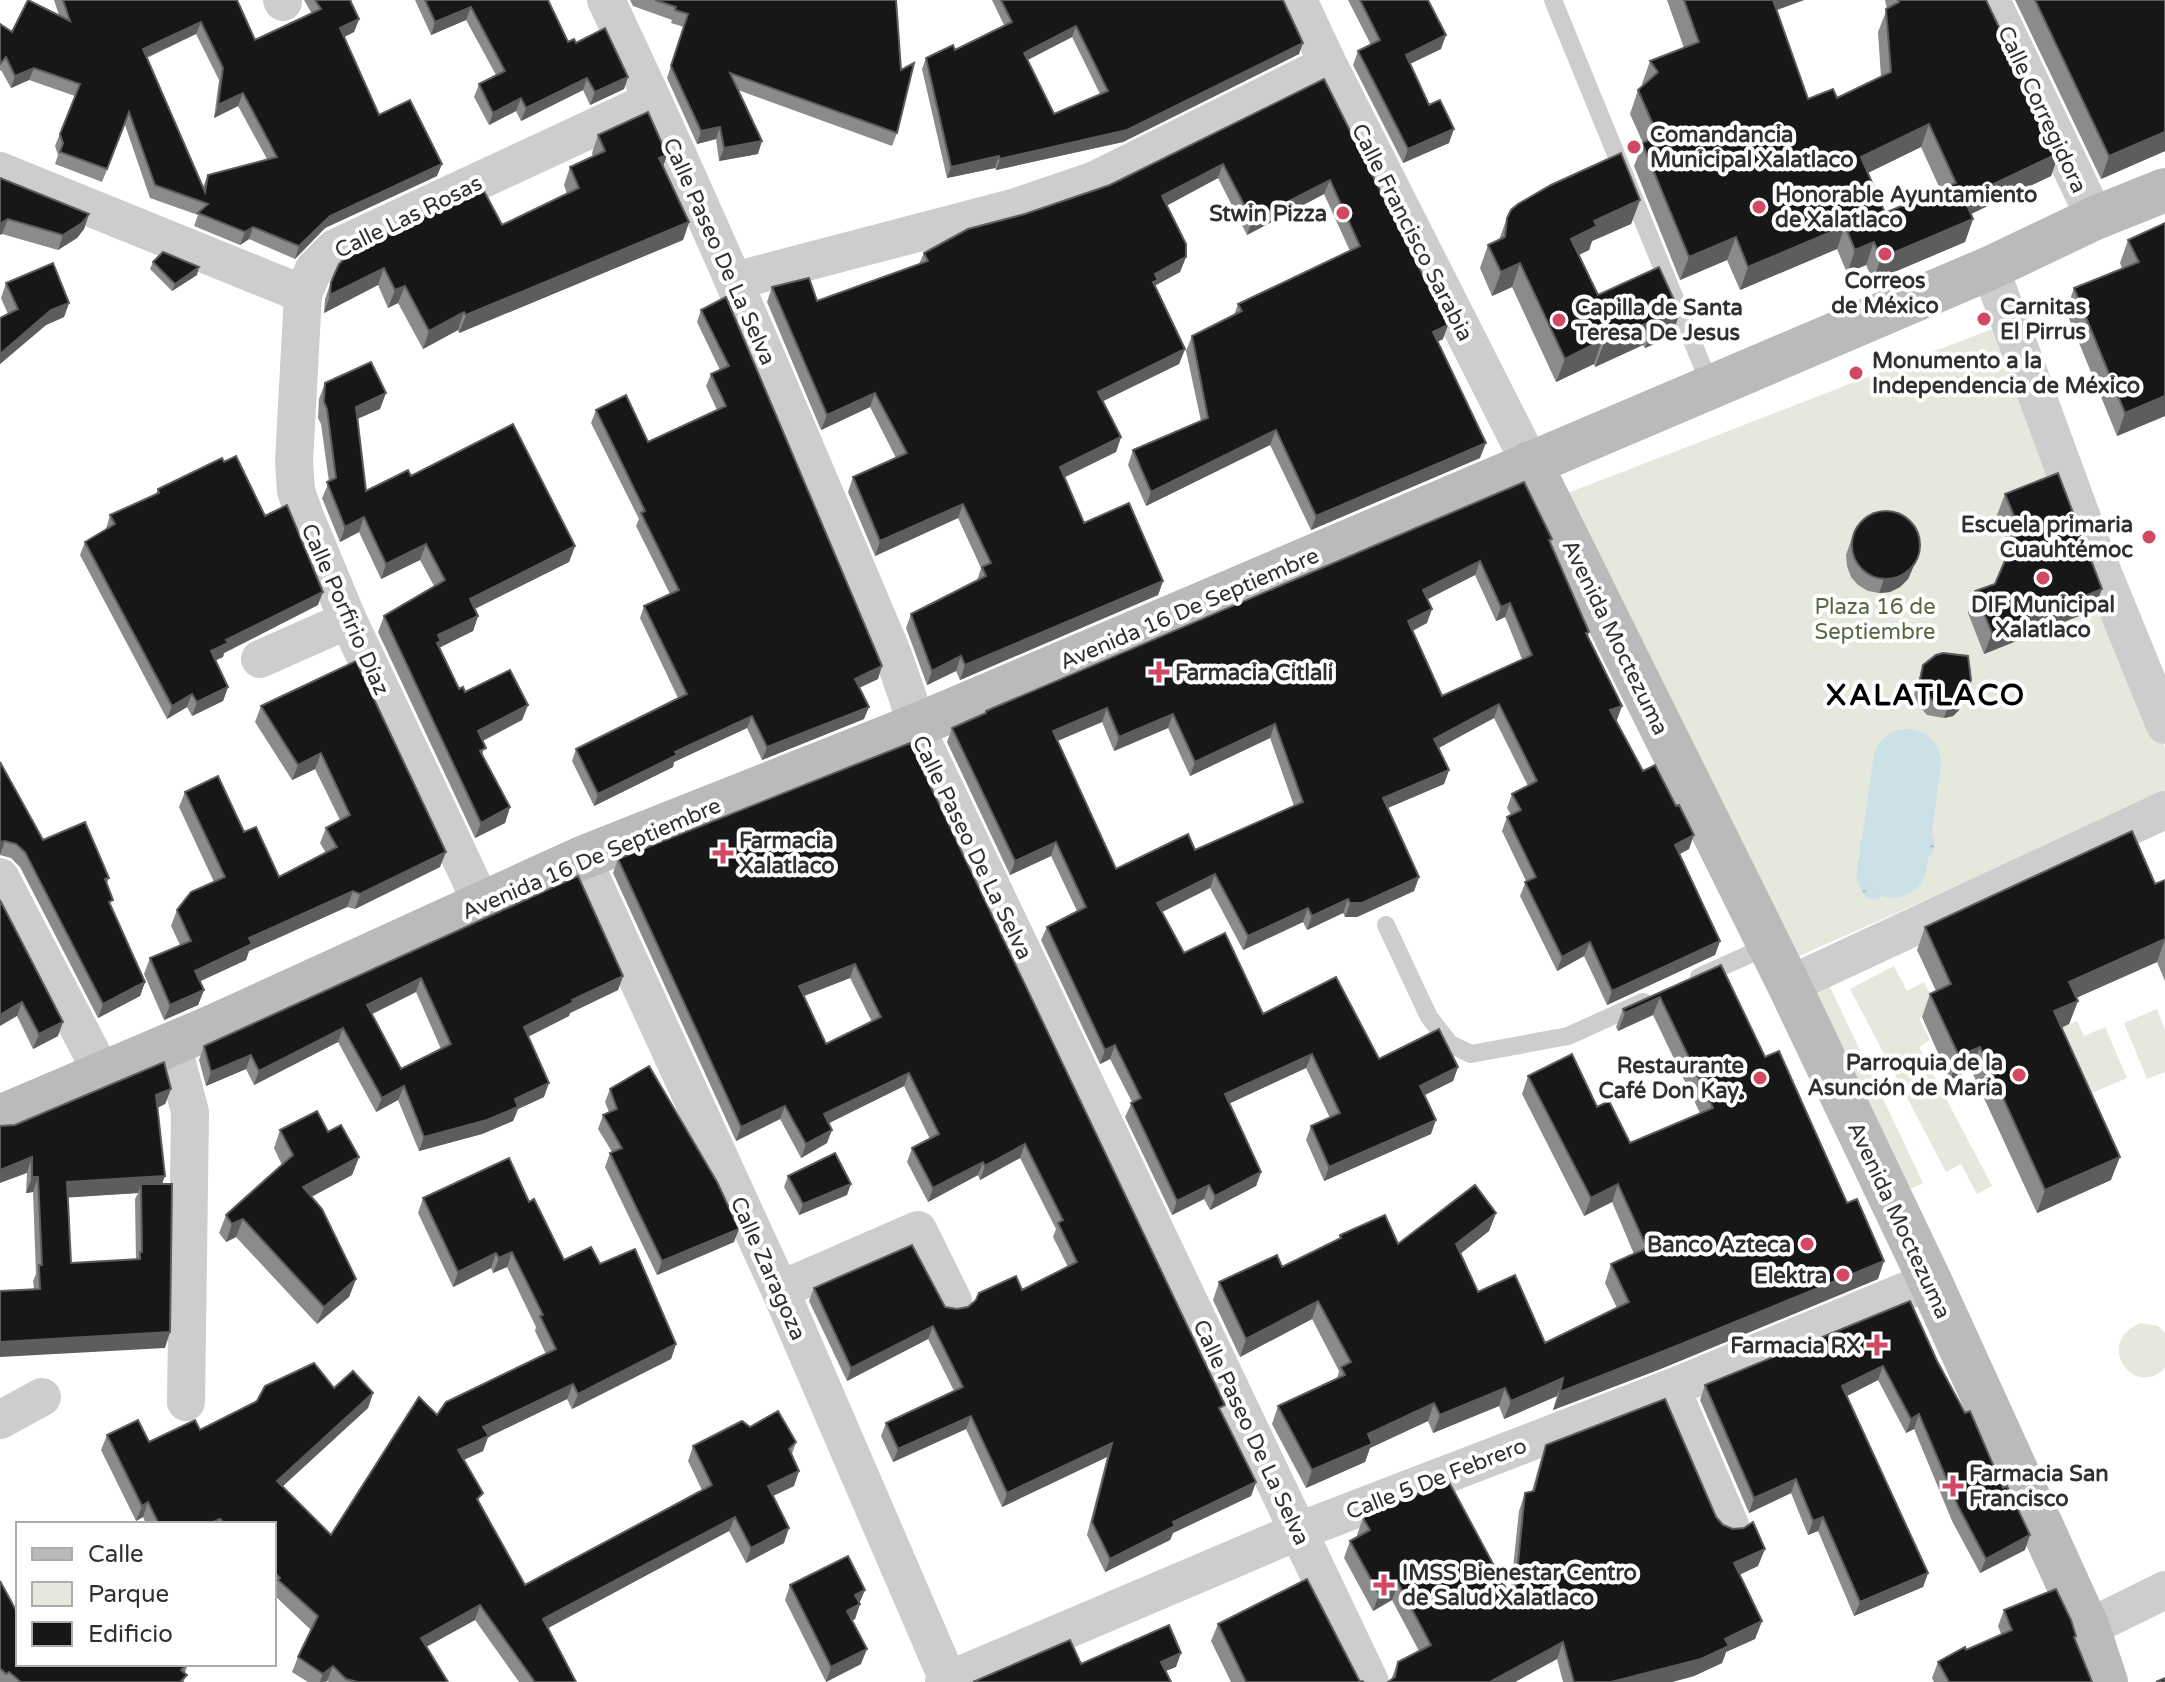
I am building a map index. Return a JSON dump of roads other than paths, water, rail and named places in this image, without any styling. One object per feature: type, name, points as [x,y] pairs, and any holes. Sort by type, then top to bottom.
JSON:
[{"type":"main road","name":"Avenida 16 De Septiembre","points":[[0,1117],[214,1026],[582,858],[915,726],[1990,268],[2095,218],[2165,190]]},
{"type":"main road","name":"Avenida Moctezuma","points":[[1530,463],[1770,945],[1930,1281],[2088,1628],[2106,1682]]},
{"type":"street","name":"Calle Paseo De La Selva","points":[[606,0],[734,281],[893,655],[915,726],[1370,1682]]},
{"type":"street","name":"Calle Francisco Sarabia","points":[[1298,0],[1530,463]]},
{"type":"street","name":"Calle Corregidora","points":[[1991,0],[2095,218]]},
{"type":"street","points":[[734,281],[1013,208],[1095,180],[1328,64]]},
{"type":"street","name":"Calle Las Rosas","points":[[303,294],[314,269],[335,248],[653,100]]},
{"type":"street","points":[[0,171],[303,294]]},
{"type":"street","points":[[1990,268],[2096,556],[2165,725]]},
{"type":"street","name":"Calle Porfirio Díaz","points":[[303,294],[294,462],[296,491],[348,620],[482,904]]},
{"type":"street","points":[[260,659],[348,620]]},
{"type":"street","points":[[1789,985],[2165,810]]},
{"type":"street","name":"Calle Zaragoza","points":[[582,858],[780,1290],[946,1681]]},
{"type":"street","points":[[0,877],[102,1073]]},
{"type":"street","points":[[172,1044],[190,1112],[186,1402]]},
{"type":"street","points":[[780,1290],[918,1230],[953,1301]]},
{"type":"street","name":"Calle 5 De Febrero","points":[[946,1681],[1299,1531],[1671,1388],[1930,1281]]},
{"type":"street","points":[[1671,1388],[1730,1525]]},
{"type":"street","points":[[0,1420],[42,1397]]},
{"type":"street","points":[[2088,1628],[2165,1590]]},
{"type":"lane","points":[[1553,0],[1711,387]]},
{"type":"lane","points":[[1386,925],[1429,1017],[1450,1044],[1471,1054],[1568,1036],[1654,997]]},
{"type":"lane","points":[[1683,984],[1770,945]]},
{"type":"water","points":[[1908,822],[1933,834],[1932,853],[1920,866],[1924,880],[1912,886],[1897,884],[1877,899],[1867,898],[1857,876],[1860,840],[1877,833],[1885,836],[1884,861],[1903,866]]},
{"type":"waterway","points":[[1893,864],[1907,763]]},
{"type":"place","name":"Comandancia Municipal Xalatlaco","points":[[1634,147]]},
{"type":"place","name":"Honorable Ayuntamiento de Xalatlaco","points":[[1759,207]]},
{"type":"place","name":"Stwin Pizza","points":[[1343,213]]},
{"type":"place","name":"Correos de México","points":[[1885,254]]},
{"type":"place","name":"Carnitas El Pirrus","points":[[1984,319]]},
{"type":"place","name":"Capilla de Santa Teresa De Jesus","points":[[1559,320]]},
{"type":"place","name":"Monumento a la Independencia de México","points":[[1856,373]]},
{"type":"place","name":"Escuela primaria Cuauhtémoc","points":[[2149,537]]},
{"type":"place","name":"DIF Municipal Xalatlaco","points":[[2043,578]]},
{"type":"place","name":"Farmacia Citlali","points":[[1159,672]]},
{"type":"place","name":"Farmacia Xalatlaco","points":[[723,853]]},
{"type":"place","name":"Parroquia de la Asunción de María","points":[[2019,1075]]},
{"type":"place","name":"Restaurante Café Don Kay.","points":[[1760,1078]]},
{"type":"place","name":"Banco Azteca","points":[[1807,1244]]},
{"type":"place","name":"Elektra","points":[[1843,1275]]},
{"type":"place","name":"Farmacia RX","points":[[1877,1345]]},
{"type":"place","name":"Farmacia San Francisco","points":[[1953,1486]]},
{"type":"place","name":"IMSS Bienestar Centro de Salud Xalatlaco","points":[[1384,1585]]},
{"type":"district","name":"XALATLACO","points":[[1926,695]]},
{"type":"park label","name":"Plaza 16 de Septiembre","points":[[1875,618]]}]
